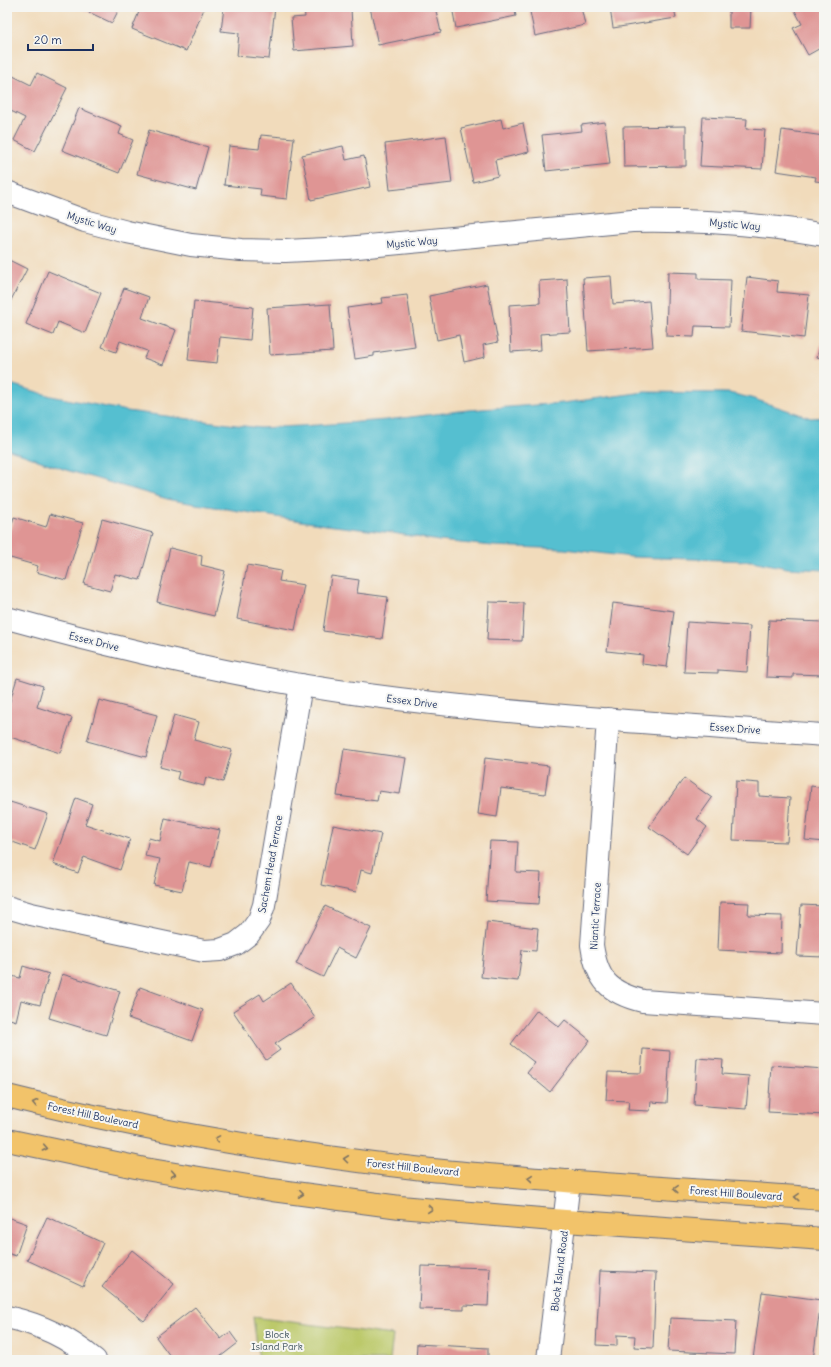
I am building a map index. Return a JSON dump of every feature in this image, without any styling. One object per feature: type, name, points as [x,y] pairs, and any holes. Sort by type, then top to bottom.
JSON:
[{"type":"main road","name":"Forest Hill Boulevard","points":[[7,1096],[170,1131],[297,1153],[425,1169],[824,1199]]},
{"type":"main road","points":[[7,1140],[146,1169],[272,1190],[400,1207],[824,1240]]},
{"type":"street","name":"Mystic Way","points":[[7,192],[85,221],[127,232],[191,245],[241,250],[285,251],[347,248],[640,221],[678,220],[740,223],[824,235]]},
{"type":"street","name":"Essex Drive","points":[[7,618],[80,638],[196,665],[301,685],[359,694],[477,709],[824,735]]},
{"type":"street","name":"Sachem Head Terrace","points":[[7,907],[153,941],[204,951],[220,950],[236,944],[249,934],[256,925],[264,905],[301,685]]},
{"type":"street","name":"Niantic Terrace","points":[[608,719],[592,945],[594,962],[601,977],[612,989],[626,997],[643,1002],[824,1014]]},
{"type":"street","name":"Block Island Road","points":[[548,1360],[569,1181]]},
{"type":"street","points":[[7,1317],[23,1320],[51,1331],[77,1346],[95,1360]]},
{"type":"green space","name":"Block Island Park","points":[[253,1317],[393,1335],[390,1360],[259,1360]]},
{"type":"water","points":[[7,383],[51,396],[127,411],[260,428],[386,420],[468,410],[563,403],[645,392],[729,393],[751,398],[811,418],[824,417],[824,570],[787,568],[752,561],[632,557],[564,549],[493,546],[439,541],[393,533],[326,525],[171,500],[66,470],[7,449]]},
{"type":"building","points":[[78,7],[120,7],[112,23]]},
{"type":"building","points":[[141,7],[199,7],[204,9],[186,51],[132,29]]},
{"type":"building","points":[[224,7],[275,7],[269,59],[237,56],[239,33],[221,31]]},
{"type":"building","points":[[304,7],[329,7],[329,10],[351,8],[353,46],[294,51],[291,18],[305,17]]},
{"type":"building","points":[[370,7],[435,7],[441,32],[378,45]]},
{"type":"building","points":[[452,7],[514,7],[516,16],[456,28]]},
{"type":"building","points":[[529,7],[581,7],[585,25],[535,36]]},
{"type":"building","points":[[610,7],[674,7],[676,18],[613,28]]},
{"type":"building","points":[[718,7],[751,7],[750,28],[729,28],[729,9]]},
{"type":"building","points":[[793,7],[824,7],[824,46],[808,55],[793,28],[802,24]]},
{"type":"building","points":[[7,73],[31,85],[37,73],[67,88],[35,151],[14,140],[25,118],[7,109]]},
{"type":"building","points":[[79,108],[122,126],[119,134],[133,140],[119,173],[62,150]]},
{"type":"building","points":[[703,117],[747,119],[746,129],[765,130],[762,169],[700,166]]},
{"type":"building","points":[[501,119],[503,128],[523,123],[529,152],[495,160],[498,176],[473,182],[461,128]]},
{"type":"building","points":[[605,122],[610,164],[546,171],[542,135],[582,131],[581,125]]},
{"type":"building","points":[[686,126],[686,166],[624,167],[623,127]]},
{"type":"building","points":[[149,130],[208,147],[196,190],[137,174]]},
{"type":"building","points":[[782,130],[824,136],[824,182],[815,181],[816,177],[776,171]]},
{"type":"building","points":[[261,135],[294,138],[287,199],[260,196],[261,189],[224,185],[229,146],[259,149]]},
{"type":"building","points":[[446,136],[452,183],[390,190],[385,144]]},
{"type":"building","points":[[343,146],[346,160],[364,156],[370,187],[311,200],[302,155]]},
{"type":"building","points":[[7,259],[27,269],[9,304],[7,303]]},
{"type":"building","points":[[48,271],[101,293],[85,333],[58,322],[53,335],[26,324]]},
{"type":"building","points":[[668,272],[698,273],[698,279],[731,280],[729,327],[695,326],[694,337],[666,336]]},
{"type":"building","points":[[611,276],[613,304],[649,301],[653,347],[588,351],[583,278]]},
{"type":"building","points":[[747,277],[778,281],[777,292],[809,295],[804,338],[741,331]]},
{"type":"building","points":[[567,279],[570,332],[540,334],[541,350],[511,352],[509,305],[540,303],[539,281]]},
{"type":"building","points":[[487,284],[498,342],[483,345],[485,357],[464,362],[459,335],[437,340],[429,296]]},
{"type":"building","points":[[124,288],[149,297],[142,318],[176,330],[163,365],[144,358],[147,351],[120,341],[116,352],[102,347]]},
{"type":"building","points":[[407,295],[415,347],[374,353],[374,356],[355,359],[347,308],[383,303],[382,298]]},
{"type":"building","points":[[194,301],[253,307],[250,340],[220,337],[217,363],[188,360]]},
{"type":"building","points":[[330,304],[333,351],[270,355],[267,308]]},
{"type":"building","points":[[824,335],[824,359],[817,357]]},
{"type":"building","points":[[50,514],[83,523],[66,580],[36,572],[38,566],[7,557],[7,540],[14,517],[46,527]]},
{"type":"building","points":[[102,519],[153,533],[140,580],[115,574],[110,591],[84,584]]},
{"type":"building","points":[[170,548],[202,556],[201,565],[225,571],[214,616],[157,602]]},
{"type":"building","points":[[247,565],[281,571],[279,581],[304,585],[295,630],[237,619]]},
{"type":"building","points":[[331,576],[359,580],[357,593],[388,597],[382,639],[323,631]]},
{"type":"building","points":[[489,602],[524,603],[522,641],[487,640]]},
{"type":"building","points":[[613,603],[674,611],[667,667],[642,664],[643,655],[607,651]]},
{"type":"building","points":[[769,620],[824,622],[824,675],[793,674],[793,678],[766,677]]},
{"type":"building","points":[[687,622],[750,626],[747,672],[718,670],[718,673],[684,672]]},
{"type":"building","points":[[17,678],[43,686],[37,707],[72,718],[60,753],[7,736],[7,711]]},
{"type":"building","points":[[99,700],[157,715],[146,757],[87,741]]},
{"type":"building","points":[[174,715],[199,722],[194,740],[232,750],[223,782],[206,777],[204,786],[177,779],[179,772],[160,767]]},
{"type":"building","points":[[344,749],[406,758],[400,794],[379,791],[377,801],[337,796]]},
{"type":"building","points":[[485,758],[549,766],[545,794],[501,788],[497,817],[478,814]]},
{"type":"building","points":[[684,778],[712,798],[697,819],[707,827],[687,854],[649,827]]},
{"type":"building","points":[[736,781],[759,783],[759,796],[790,798],[787,842],[733,840]]},
{"type":"building","points":[[811,786],[824,788],[824,842],[805,840]]},
{"type":"building","points":[[76,798],[92,804],[85,824],[130,839],[120,870],[84,857],[78,873],[53,864]]},
{"type":"building","points":[[7,801],[48,814],[35,850],[7,840]]},
{"type":"building","points":[[165,818],[220,830],[211,867],[189,862],[182,891],[154,885],[160,859],[145,856],[149,838],[160,841]]},
{"type":"building","points":[[333,825],[381,834],[372,873],[361,870],[356,892],[321,885]]},
{"type":"building","points":[[490,841],[518,842],[516,872],[541,873],[539,904],[486,901]]},
{"type":"building","points":[[720,902],[749,903],[748,915],[782,916],[781,953],[718,950]]},
{"type":"building","points":[[801,905],[824,906],[824,957],[797,956]]},
{"type":"building","points":[[325,906],[371,928],[356,958],[337,948],[323,977],[296,964]]},
{"type":"building","points":[[487,922],[538,928],[536,951],[522,950],[518,981],[481,977]]},
{"type":"building","points":[[23,966],[49,974],[40,1005],[21,1000],[16,1021],[7,1018],[7,975],[20,978]]},
{"type":"building","points":[[62,974],[120,991],[106,1035],[49,1018]]},
{"type":"building","points":[[291,983],[315,1018],[275,1044],[280,1050],[266,1060],[233,1011],[260,994],[264,1001]]},
{"type":"building","points":[[140,987],[203,1010],[192,1041],[128,1018]]},
{"type":"building","points":[[537,1010],[559,1027],[565,1020],[590,1040],[550,1092],[527,1073],[535,1063],[511,1044]]},
{"type":"building","points":[[643,1049],[670,1051],[667,1103],[651,1102],[650,1111],[628,1110],[629,1101],[606,1100],[608,1072],[641,1073]]},
{"type":"building","points":[[697,1058],[723,1060],[722,1074],[749,1076],[746,1109],[694,1105]]},
{"type":"building","points":[[771,1065],[824,1069],[824,1115],[768,1112]]},
{"type":"building","points":[[7,1217],[27,1224],[16,1256],[7,1253]]},
{"type":"building","points":[[47,1217],[103,1243],[83,1286],[27,1260]]},
{"type":"building","points":[[132,1250],[174,1284],[144,1321],[102,1287]]},
{"type":"building","points":[[421,1266],[490,1268],[488,1306],[464,1305],[464,1310],[419,1309]]},
{"type":"building","points":[[600,1271],[656,1273],[653,1348],[634,1347],[635,1336],[617,1335],[617,1346],[596,1345]]},
{"type":"building","points":[[762,1292],[821,1300],[813,1360],[753,1359]]},
{"type":"building","points":[[195,1307],[221,1339],[230,1332],[238,1343],[216,1360],[173,1360],[156,1337]]},
{"type":"building","points":[[670,1318],[736,1321],[734,1354],[668,1351]]},
{"type":"building","points":[[417,1344],[488,1348],[488,1360],[416,1360]]}]
